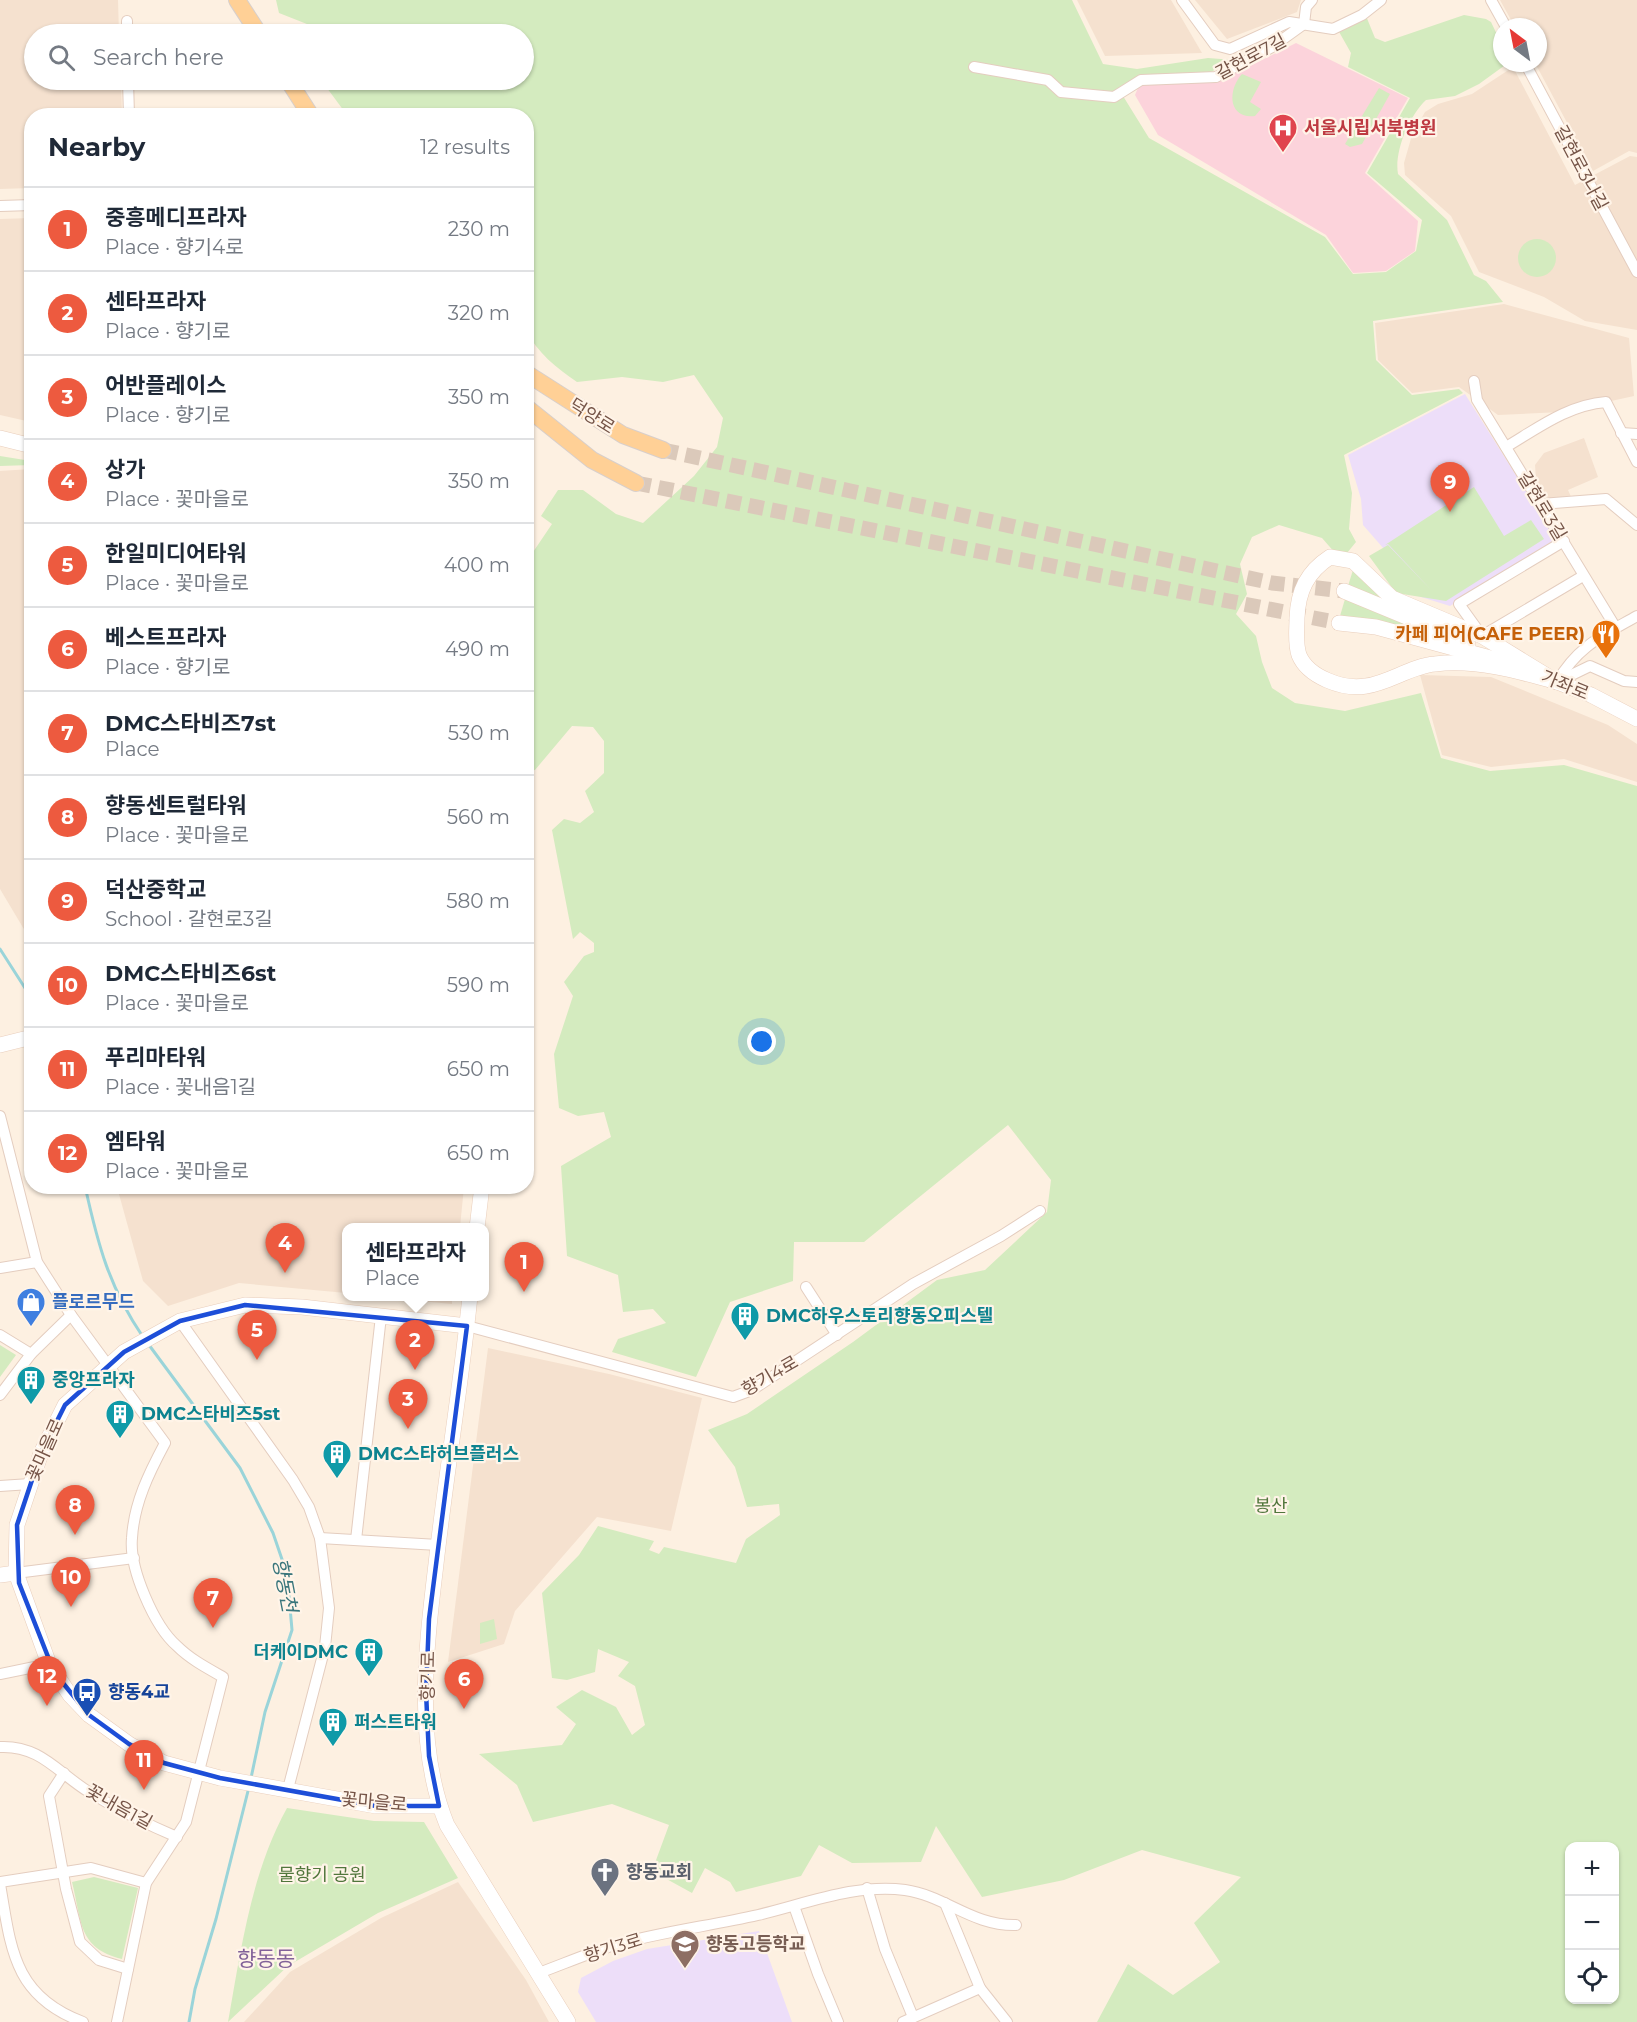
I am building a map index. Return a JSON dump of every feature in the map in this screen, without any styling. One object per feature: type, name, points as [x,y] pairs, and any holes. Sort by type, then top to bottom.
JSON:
[{"type":"main road","points":[[237,0],[253,24]]},
{"type":"main road","points":[[294,90],[306,108]]},
{"type":"main road","name":"덕양로","points":[[534,377],[623,435],[663,450]]},
{"type":"main road","name":"덕양로","points":[[534,414],[591,460],[636,483]]},
{"type":"main road","points":[[0,438],[24,444]]},
{"type":"main road","points":[[1330,557],[1353,561],[1392,598],[1482,636],[1557,682],[1497,666],[1434,664],[1365,687],[1340,684],[1322,678],[1309,668],[1299,655],[1298,606],[1313,568],[1330,557]]},
{"type":"main road","name":"가좌로","points":[[1344,591],[1448,634],[1489,657]]},
{"type":"main road","name":"가좌로","points":[[1339,622],[1376,627],[1489,657],[1591,695],[1637,719]]},
{"type":"main road","points":[[0,1045],[24,1039]]},
{"type":"main road","points":[[477,1223],[481,1194]]},
{"type":"main road","name":"향기로","points":[[470,1301],[429,1619],[426,1692],[429,1756],[439,1806],[466,1860],[568,2022]]},
{"type":"main road","points":[[180,1321],[245,1305],[302,1307],[467,1326]]},
{"type":"main road","name":"꽃마을로","points":[[180,1321],[124,1352],[65,1405],[41,1453],[17,1525],[16,1573],[49,1664],[70,1695],[89,1714],[129,1744],[164,1762],[220,1778],[376,1806],[439,1806]]},
{"type":"main road","points":[[0,1575],[16,1573]]},
{"type":"street","points":[[1182,0],[1215,45],[1230,50],[1254,40],[1282,23],[1304,24],[1306,7],[1312,0]]},
{"type":"street","name":"갈현로7길","points":[[974,67],[1048,80],[1061,92],[1114,97],[1141,80],[1216,77],[1272,47],[1304,24],[1333,29],[1362,15],[1382,0]]},
{"type":"street","points":[[1491,0],[1501,18]]},
{"type":"street","name":"갈현로3나길","points":[[1530,72],[1637,272]]},
{"type":"street","points":[[128,90],[129,108]]},
{"type":"street","points":[[0,206],[24,205]]},
{"type":"street","name":"갈현로3길","points":[[1474,381],[1477,400],[1616,628]]},
{"type":"street","points":[[1506,447],[1570,409],[1606,402],[1637,462]]},
{"type":"street","points":[[1621,433],[1637,434]]},
{"type":"street","points":[[1541,504],[1606,499],[1637,525]]},
{"type":"street","points":[[1564,541],[1459,604],[1482,636],[1583,576]]},
{"type":"street","points":[[1557,682],[1569,662],[1585,645],[1637,616]]},
{"type":"street","points":[[1557,682],[1590,666],[1624,681],[1637,682]]},
{"type":"street","points":[[0,1116],[37,1262],[71,1315],[165,1443],[141,1494],[131,1539],[134,1558],[150,1607],[175,1645],[223,1677],[186,1822],[146,1883],[117,2022]]},
{"type":"street","name":"향기4로","points":[[467,1326],[734,1397],[752,1390],[913,1284],[1001,1236],[1040,1211]]},
{"type":"street","points":[[0,1268],[37,1262]]},
{"type":"street","points":[[806,1287],[837,1335]]},
{"type":"street","points":[[0,1395],[31,1354],[71,1315]]},
{"type":"street","points":[[356,1540],[381,1316]]},
{"type":"street","points":[[180,1321],[293,1480],[309,1507],[320,1538],[329,1608],[325,1647],[281,1788]]},
{"type":"street","points":[[0,1335],[31,1354]]},
{"type":"street","points":[[0,1486],[30,1484]]},
{"type":"street","points":[[320,1538],[438,1545]]},
{"type":"street","points":[[16,1573],[134,1558]]},
{"type":"street","points":[[0,1674],[49,1664]]},
{"type":"street","name":"꽃내음1길","points":[[0,1747],[18,1746],[46,1759],[86,1790],[135,1819],[177,1837]]},
{"type":"street","points":[[64,1773],[49,1796],[63,1875],[80,1942],[99,1960],[128,1969]]},
{"type":"street","points":[[82,2022],[50,2007],[28,1983],[13,1953],[0,1883],[63,1875],[91,1868],[146,1883]]},
{"type":"street","points":[[867,1888],[908,2019],[980,1988]]},
{"type":"street","name":"향기3로","points":[[539,1973],[612,1946],[867,1888],[906,1890],[945,1903],[981,1921],[999,1925],[1016,1925]]},
{"type":"street","points":[[945,1903],[980,1988],[1007,2022]]},
{"type":"street","points":[[794,1906],[838,2022]]},
{"type":"highlighted area","points":[[245,1305],[467,1326],[429,1619],[426,1692],[429,1756],[439,1806],[376,1806],[220,1778],[164,1763],[129,1744],[89,1715],[54,1672],[19,1583],[17,1525],[41,1453],[65,1405],[124,1352],[180,1321]]},
{"type":"shaded area","points":[[0,0],[118,0],[119,24],[24,24],[24,90],[121,90],[122,108],[24,108],[24,188],[0,189]]},
{"type":"shaded area","points":[[1077,0],[1171,0],[1202,53],[1105,56]]},
{"type":"shaded area","points":[[1195,0],[1301,0],[1297,12],[1227,39]]},
{"type":"shaded area","points":[[1500,0],[1637,0],[1637,153],[1629,151],[1593,171],[1540,72],[1547,72],[1547,18],[1510,18]]},
{"type":"shaded area","name":"서울시립서북병원","points":[[1296,43],[1408,98],[1365,173],[1418,221],[1415,251],[1386,271],[1353,273],[1326,235],[1158,135],[1135,95],[1140,83],[1216,83]]},
{"type":"shaded area","points":[[1505,72],[1516,72],[1575,185],[1630,156],[1637,157],[1637,330],[1585,321],[1544,297],[1479,272],[1451,216],[1405,175],[1404,163],[1412,135],[1425,112],[1438,104],[1472,94]]},
{"type":"shaded area","points":[[24,218],[24,420],[0,415],[0,219]]},
{"type":"shaded area","points":[[1504,304],[1629,338],[1634,396],[1561,412],[1498,415],[1459,387],[1412,393],[1378,360],[1375,323]]},
{"type":"shaded area","points":[[1465,394],[1556,539],[1450,606],[1405,592],[1384,549],[1363,525],[1361,499],[1348,455]]},
{"type":"shaded area","points":[[1584,438],[1598,477],[1568,490],[1572,499],[1547,498],[1536,479],[1535,465],[1544,453]]},
{"type":"shaded area","points":[[24,470],[24,929],[0,889],[0,471]]},
{"type":"shaded area","points":[[1420,675],[1491,677],[1608,725],[1637,744],[1637,782],[1564,759],[1491,767],[1442,755]]},
{"type":"shaded area","points":[[119,1194],[463,1194],[460,1223],[342,1223],[342,1293],[239,1283],[168,1306],[143,1281]]},
{"type":"shaded area","points":[[420,1301],[452,1301],[452,1304]]},
{"type":"shaded area","points":[[488,1348],[609,1374],[702,1398],[671,1531],[597,1517],[515,1611],[504,1644],[448,1662]]},
{"type":"shaded area","points":[[458,1882],[526,1980],[549,2022],[244,2022],[290,1972],[381,1918]]},
{"type":"shaded area","name":"향동고등학교","points":[[759,1931],[792,2022],[596,2022],[578,1992],[581,1978],[613,1961],[647,1949]]},
{"type":"green space","name":"봉산","points":[[276,0],[1072,0],[1103,64],[1137,69],[1208,58],[1234,60],[1203,76],[1138,77],[1123,96],[1149,138],[1325,237],[1353,274],[1386,272],[1416,251],[1422,220],[1367,173],[1410,98],[1348,67],[1351,53],[1338,30],[1366,16],[1375,38],[1385,42],[1464,15],[1491,22],[1493,26],[1493,72],[1496,72],[1479,84],[1455,96],[1426,100],[1414,115],[1404,135],[1397,165],[1398,174],[1447,220],[1474,275],[1486,281],[1503,302],[1373,321],[1376,360],[1412,395],[1459,389],[1463,393],[1344,455],[1352,493],[1349,529],[1356,542],[1347,553],[1336,554],[1322,538],[1279,525],[1252,537],[1240,564],[1247,594],[1236,614],[1256,636],[1262,662],[1272,688],[1295,703],[1345,711],[1421,693],[1441,758],[1490,771],[1564,765],[1637,786],[1637,2022],[1097,2022],[1128,1964],[1173,1995],[1220,1962],[1194,1923],[1241,1877],[1142,1850],[1064,1880],[982,1897],[936,1826],[921,1862],[852,1863],[819,1845],[801,1876],[736,1892],[730,1882],[705,1868],[692,1893],[652,1871],[669,1825],[612,1804],[533,1822],[517,1785],[479,1754],[562,1745],[576,1724],[556,1707],[582,1690],[616,1707],[632,1735],[645,1725],[635,1686],[618,1676],[629,1662],[598,1649],[595,1672],[567,1680],[552,1678],[542,1593],[579,1555],[598,1526],[654,1541],[649,1550],[659,1554],[664,1547],[736,1563],[746,1539],[780,1515],[779,1504],[747,1507],[735,1467],[708,1430],[747,1414],[853,1342],[937,1280],[985,1270],[1047,1212],[1051,1180],[1008,1125],[864,1242],[794,1242],[793,1281],[730,1302],[696,1377],[612,1352],[618,1339],[666,1323],[653,1309],[623,1312],[618,1275],[567,1256],[561,1166],[611,1137],[604,1112],[578,1116],[559,1108],[554,1054],[573,996],[564,982],[584,956],[594,952],[594,943],[580,932],[573,939],[552,830],[564,819],[580,823],[594,812],[585,791],[604,773],[604,741],[593,727],[572,726],[534,770],[534,551],[552,524],[541,516],[558,490],[583,490],[616,514],[643,523],[694,476],[717,447],[723,418],[694,375],[663,382],[622,377],[577,382],[548,359],[534,343],[534,108],[342,108],[328,90],[534,90],[534,24],[307,24],[279,13]]},
{"type":"green space","points":[[1242,74],[1261,82],[1250,102],[1261,109],[1255,116],[1239,113],[1233,102],[1234,87]]},
{"type":"green space","points":[[1379,88],[1390,94],[1362,144],[1350,147],[1345,144]]},
{"type":"green space","points":[[1537,239],[1551,244],[1556,258],[1551,272],[1537,277],[1523,272],[1518,258],[1523,244]]},
{"type":"green space","points":[[0,456],[24,460],[24,465],[0,466]]},
{"type":"green space","points":[[1474,487],[1504,536],[1531,520],[1544,539],[1446,601],[1396,593],[1369,556],[1388,545],[1433,592],[1388,544],[1385,545]]},
{"type":"green space","points":[[1353,570],[1393,604],[1348,586]]},
{"type":"green space","points":[[1345,599],[1427,633],[1340,616]]},
{"type":"green space","points":[[0,1345],[16,1355],[0,1377]]},
{"type":"green space","points":[[494,1619],[497,1639],[480,1644],[480,1623]]},
{"type":"green space","name":"물향기 공원","points":[[287,1808],[374,1821],[424,1822],[458,1878],[378,1913],[288,1966],[228,2022],[256,1885],[264,1859]]},
{"type":"green space","points":[[94,1877],[138,1888],[122,1959],[97,1948],[84,1931],[72,1882]]},
{"type":"waterway","name":"향동천","points":[[0,949],[24,986]]},
{"type":"waterway","name":"향동천","points":[[87,1194],[113,1283],[143,1337]]},
{"type":"waterway","name":"향동천","points":[[149,1345],[240,1468],[273,1533],[287,1574],[292,1630],[265,1712],[251,1778]]},
{"type":"waterway","name":"향동천","points":[[189,2022],[195,1989],[216,1919],[249,1787]]},
{"type":"tunnel","points":[[663,450],[1272,583],[1344,591]]},
{"type":"tunnel","points":[[636,483],[1339,623]]},
{"type":"place","name":"서울시립서북병원","points":[[1283,154]]},
{"type":"place","name":"덕산중학교","points":[[1450,512]]},
{"type":"place","name":"카페 피어(CAFE PEER)","points":[[1606,660]]},
{"type":"place","name":"상가","points":[[285,1273]]},
{"type":"place","name":"중흥메디프라자","points":[[524,1292]]},
{"type":"place","name":"플로르무드","points":[[31,1328]]},
{"type":"place","name":"DMC하우스토리향동오피스텔","points":[[745,1342]]},
{"type":"place","name":"한일미디어타워","points":[[257,1360]]},
{"type":"place","name":"센타프라자","points":[[415,1370]]},
{"type":"place","name":"중앙프라자","points":[[31,1406]]},
{"type":"place","name":"어반플레이스","points":[[408,1429]]},
{"type":"place","name":"DMC스타비즈5st","points":[[120,1440]]},
{"type":"place","name":"DMC스타허브플러스","points":[[337,1480]]},
{"type":"place","name":"향동센트럴타워","points":[[75,1535]]},
{"type":"place","name":"DMC스타비즈6st","points":[[71,1607]]},
{"type":"place","name":"DMC스타비즈7st","points":[[213,1628]]},
{"type":"place","name":"더케이DMC","points":[[369,1678]]},
{"type":"place","name":"엠타워","points":[[47,1706]]},
{"type":"place","name":"베스트프라자","points":[[464,1709]]},
{"type":"place","name":"향동4교","points":[[87,1718]]},
{"type":"place","name":"퍼스트타워","points":[[333,1748]]},
{"type":"place","name":"푸리마타워","points":[[144,1790]]},
{"type":"place","name":"향동교회","points":[[605,1898]]},
{"type":"place","name":"향동고등학교","points":[[685,1970]]},
{"type":"district","name":"향동동","points":[[266,1959]]}]
